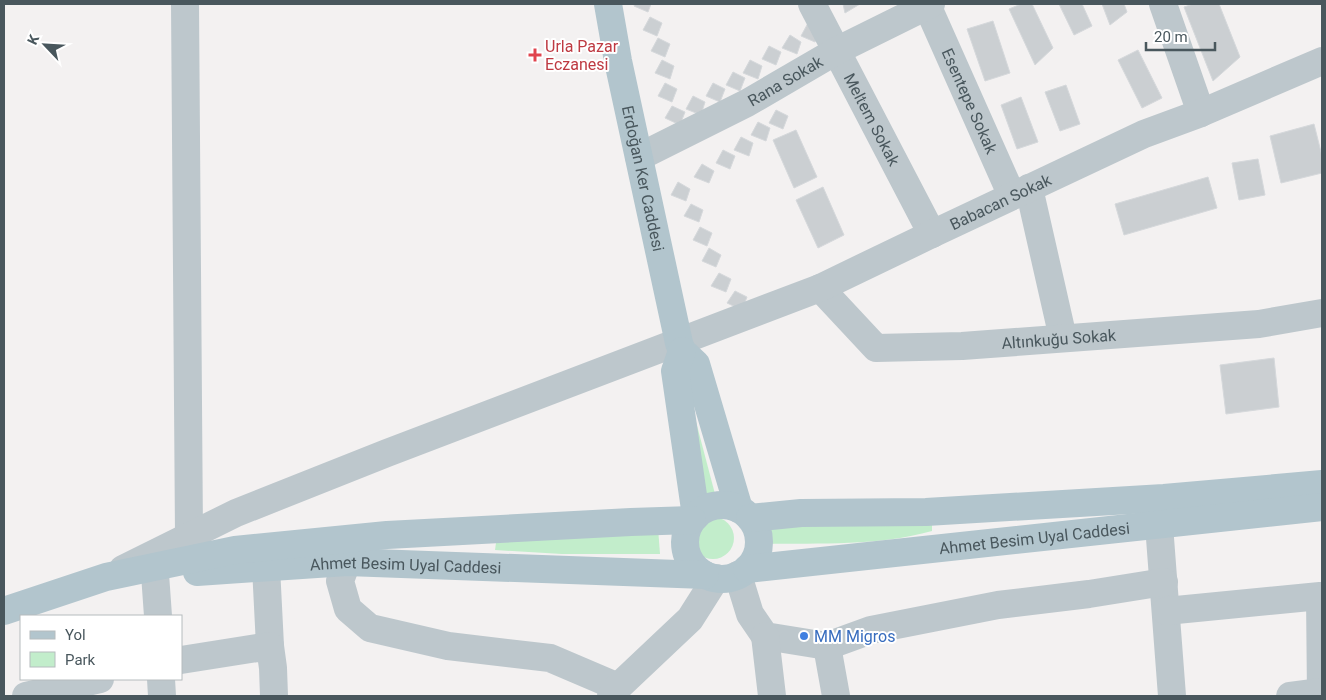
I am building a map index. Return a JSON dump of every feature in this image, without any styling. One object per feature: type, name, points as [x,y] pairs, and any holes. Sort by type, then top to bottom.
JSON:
[{"type":"main road","name":"Erdoğan Ker Caddesi","points":[[608,4],[618,61],[681,347],[676,371],[694,518]]},
{"type":"main road","name":"Erdoğan Ker Caddesi","points":[[681,347],[696,364],[745,513]]},
{"type":"main road","name":"Ahmet Besim Uyal Caddesi","points":[[745,513],[926,512],[1164,498],[1322,484]]},
{"type":"main road","points":[[716,505],[728,505],[745,513],[756,527],[759,538],[756,555],[726,574],[696,568],[686,550],[685,540],[687,530],[694,518],[705,509],[716,505]]},
{"type":"main road","name":"Ahmet Besim Uyal Caddesi","points":[[106,577],[347,562],[726,574],[1322,507]]},
{"type":"main road","name":"Ahmet Besim Uyal Caddesi","points":[[4,611],[33,609],[106,577],[235,550],[387,535],[694,518]]},
{"type":"street","points":[[185,4],[189,536]]},
{"type":"street","name":"Meltem Sokak","points":[[812,4],[838,50],[932,234]]},
{"type":"street","points":[[1163,4],[1201,113]]},
{"type":"street","name":"Rana Sokak","points":[[639,157],[747,103],[838,50],[929,5]]},
{"type":"street","name":"Esentepe Sokak","points":[[929,5],[1021,192],[1063,338]]},
{"type":"street","name":"Babacan Sokak","points":[[106,577],[236,513],[387,453],[681,347],[820,288],[1144,134],[1201,113],[1322,61]]},
{"type":"street","name":"Altınkuğu Sokak","points":[[820,288],[876,348],[962,346],[1259,324],[1322,313]]},
{"type":"street","points":[[1159,525],[1172,696]]},
{"type":"street","points":[[347,562],[340,582],[348,610],[370,628],[448,646],[550,658],[615,692],[690,619],[726,574],[765,636],[772,696]]},
{"type":"street","points":[[266,567],[274,696]]},
{"type":"street","points":[[155,574],[158,615]]},
{"type":"street","points":[[765,636],[827,646],[871,630],[998,605],[1089,594],[1164,582]]},
{"type":"street","points":[[1166,611],[1321,595],[1321,694],[1290,696]]},
{"type":"street","points":[[182,660],[270,646]]},
{"type":"street","points":[[827,646],[836,696]]},
{"type":"street","points":[[38,691],[95,680]]},
{"type":"street","points":[[161,680],[162,696]]},
{"type":"green space","points":[[695,418],[715,494],[690,494]]},
{"type":"green space","points":[[713,517],[728,523],[734,538],[728,553],[713,559],[698,553],[692,538],[698,523]]},
{"type":"green space","points":[[763,521],[932,525],[932,531],[912,536],[870,541],[765,544]]},
{"type":"green space","points":[[658,528],[660,554],[562,554],[495,550],[496,543]]},
{"type":"building","points":[[635,4],[651,4],[648,12],[634,6]]},
{"type":"building","points":[[843,4],[860,4],[845,13]]},
{"type":"building","points":[[1021,4],[1032,4],[1053,48],[1035,65],[1009,9]]},
{"type":"building","points":[[1059,4],[1082,4],[1092,26],[1074,35]]},
{"type":"building","points":[[1102,4],[1124,4],[1127,12],[1110,25]]},
{"type":"building","points":[[1193,4],[1219,4],[1240,57],[1213,81],[1184,7]]},
{"type":"building","points":[[650,17],[662,23],[657,36],[643,30]]},
{"type":"building","points":[[993,21],[1010,73],[985,81],[967,29]]},
{"type":"building","points":[[808,23],[820,29],[815,42],[801,36]]},
{"type":"building","points":[[790,35],[801,42],[797,54],[782,48]]},
{"type":"building","points":[[658,38],[670,44],[665,57],[651,51]]},
{"type":"building","points":[[769,46],[781,52],[776,65],[762,59]]},
{"type":"building","points":[[1138,50],[1162,98],[1142,108],[1118,60]]},
{"type":"building","points":[[662,60],[674,66],[670,79],[655,73]]},
{"type":"building","points":[[750,60],[762,66],[758,79],[743,73]]},
{"type":"building","points":[[733,72],[745,78],[740,91],[726,85]]},
{"type":"building","points":[[665,83],[677,89],[672,102],[658,96]]},
{"type":"building","points":[[713,83],[725,89],[720,102],[706,96]]},
{"type":"building","points":[[1066,85],[1080,124],[1060,131],[1045,92]]},
{"type":"building","points":[[693,96],[705,102],[701,115],[686,109]]},
{"type":"building","points":[[1021,97],[1038,142],[1017,149],[1001,105]]},
{"type":"building","points":[[672,106],[685,112],[680,125],[665,118]]},
{"type":"building","points":[[776,110],[788,116],[783,129],[769,123]]},
{"type":"building","points":[[758,122],[770,128],[766,141],[751,135]]},
{"type":"building","points":[[1314,124],[1322,156],[1322,173],[1281,183],[1270,136]]},
{"type":"building","points":[[796,130],[817,177],[794,188],[773,140]]},
{"type":"building","points":[[741,137],[753,143],[749,156],[734,150]]},
{"type":"building","points":[[723,150],[735,156],[730,169],[716,163]]},
{"type":"building","points":[[1258,159],[1265,195],[1239,200],[1232,163]]},
{"type":"building","points":[[702,164],[714,171],[709,183],[694,177]]},
{"type":"building","points":[[1208,177],[1217,208],[1124,235],[1115,204]]},
{"type":"building","points":[[678,182],[690,189],[686,201],[671,195]]},
{"type":"building","points":[[823,187],[844,235],[818,248],[796,200]]},
{"type":"building","points":[[691,204],[703,210],[699,222],[684,216]]},
{"type":"building","points":[[700,227],[712,233],[707,246],[693,240]]},
{"type":"building","points":[[709,248],[721,255],[716,267],[702,261]]},
{"type":"building","points":[[719,273],[731,279],[726,292],[711,286]]},
{"type":"building","points":[[735,291],[747,297],[742,310],[727,303]]},
{"type":"building","points":[[1274,358],[1279,407],[1226,414],[1220,365]]},
{"type":"place","name":"Urla Pazar Eczanesi","points":[[535,55]]},
{"type":"place","name":"MM Migros","points":[[804,636]]}]
